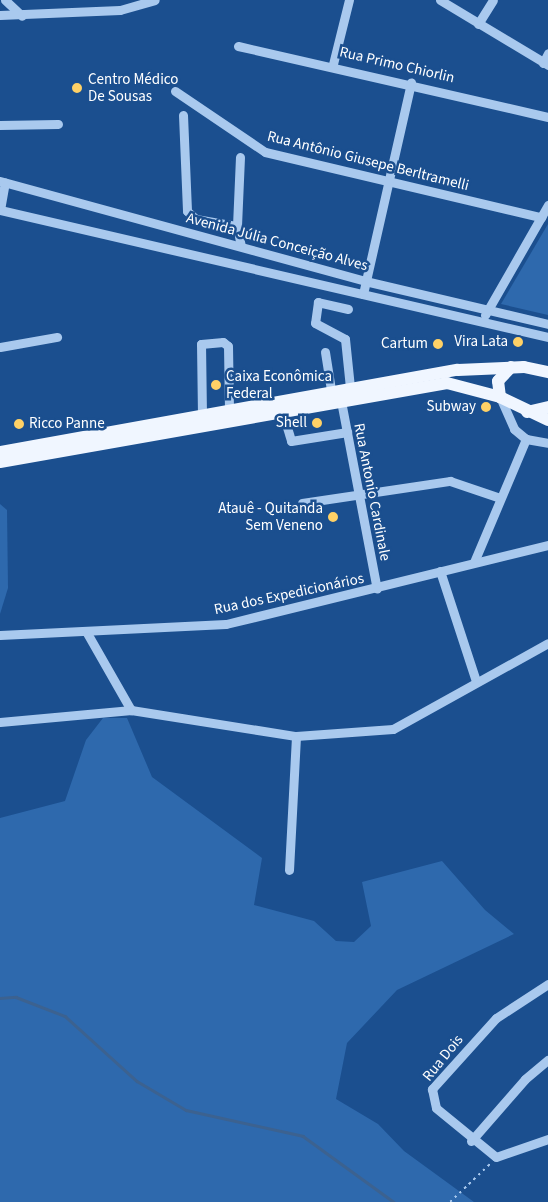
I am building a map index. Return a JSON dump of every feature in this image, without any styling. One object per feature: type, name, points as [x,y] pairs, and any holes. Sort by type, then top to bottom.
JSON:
[{"type":"main road","points":[[500,396],[498,381],[511,367]]},
{"type":"main road","points":[[0,452],[331,390],[458,370],[511,367],[548,372]]},
{"type":"main road","points":[[0,462],[447,383],[500,396],[525,412],[548,420]]},
{"type":"main road","points":[[525,412],[548,407]]},
{"type":"street","points":[[5,0],[22,16]]},
{"type":"street","points":[[0,15],[22,16],[120,10],[155,0]]},
{"type":"street","points":[[334,64],[349,0]]},
{"type":"street","points":[[440,0],[545,64],[548,53]]},
{"type":"street","points":[[478,24],[493,0]]},
{"type":"street","name":"Rua Primo Chiorlin","points":[[238,46],[334,64],[548,117]]},
{"type":"street","points":[[363,294],[411,82]]},
{"type":"street","name":"Rua Antônio Giusepe Berltramelli","points":[[175,91],[264,152],[541,217]]},
{"type":"street","points":[[184,115],[187,211],[196,219],[237,226]]},
{"type":"street","points":[[0,125],[58,124]]},
{"type":"street","points":[[240,157],[237,226],[241,246]]},
{"type":"street","points":[[0,210],[2,182]]},
{"type":"street","name":"Avenida Júlia Conceição Alves","points":[[2,182],[365,281],[548,324]]},
{"type":"street","points":[[482,322],[548,205]]},
{"type":"street","name":"Avenida Júlia Conceição Alves","points":[[0,210],[548,337]]},
{"type":"street","points":[[348,309],[318,302],[315,323],[345,339],[350,388]]},
{"type":"street","points":[[0,348],[57,337]]},
{"type":"street","points":[[202,415],[201,344],[223,342],[228,346],[229,410]]},
{"type":"street","points":[[325,352],[331,390]]},
{"type":"street","points":[[500,396],[508,423],[526,439],[548,443]]},
{"type":"street","name":"Rua Antonio Cardinale","points":[[340,401],[377,589]]},
{"type":"street","points":[[282,411],[291,441],[347,432]]},
{"type":"street","points":[[474,562],[526,439]]},
{"type":"street","points":[[302,503],[359,493],[450,481],[500,498]]},
{"type":"street","name":"Rua dos Expedicionários","points":[[0,635],[87,633],[226,624],[377,589],[474,562],[548,545]]},
{"type":"street","points":[[440,572],[476,681]]},
{"type":"street","points":[[87,633],[131,710]]},
{"type":"street","points":[[0,722],[131,710],[296,736],[393,729],[476,681],[548,643]]},
{"type":"street","points":[[289,870],[296,736]]},
{"type":"street","name":"Rua Dois","points":[[496,1157],[471,1141],[436,1108],[432,1089],[496,1018],[548,984]]},
{"type":"street","points":[[471,1141],[525,1079],[548,1060]]},
{"type":"street","points":[[496,1157],[547,1140]]},
{"type":"path","points":[[450,1202],[496,1157]]},
{"type":"shaded area","points":[[548,224],[548,315],[501,304]]},
{"type":"shaded area","points":[[0,504],[7,510],[8,588],[0,614]]},
{"type":"shaded area","points":[[103,718],[127,718],[152,777],[262,858],[254,905],[314,921],[336,941],[354,942],[371,926],[362,882],[442,861],[485,910],[514,934],[397,990],[347,1043],[336,1099],[378,1124],[404,1151],[474,1202],[0,1202],[0,818],[65,801],[86,740]]},
{"type":"waterway","points":[[0,998],[16,997],[65,1016],[137,1081],[186,1110],[303,1136],[394,1202]]},
{"type":"place","name":"Centro Médico De Sousas","points":[[77,88]]},
{"type":"place","name":"Vira Lata","points":[[518,342]]},
{"type":"place","name":"Cartum","points":[[438,344]]},
{"type":"place","name":"Caixa Econômica Federal","points":[[216,385]]},
{"type":"place","name":"Subway","points":[[486,407]]},
{"type":"place","name":"Shell","points":[[317,423]]},
{"type":"place","name":"Ricco Panne","points":[[19,424]]},
{"type":"place","name":"Atauê - Quitanda Sem Veneno","points":[[333,517]]}]
